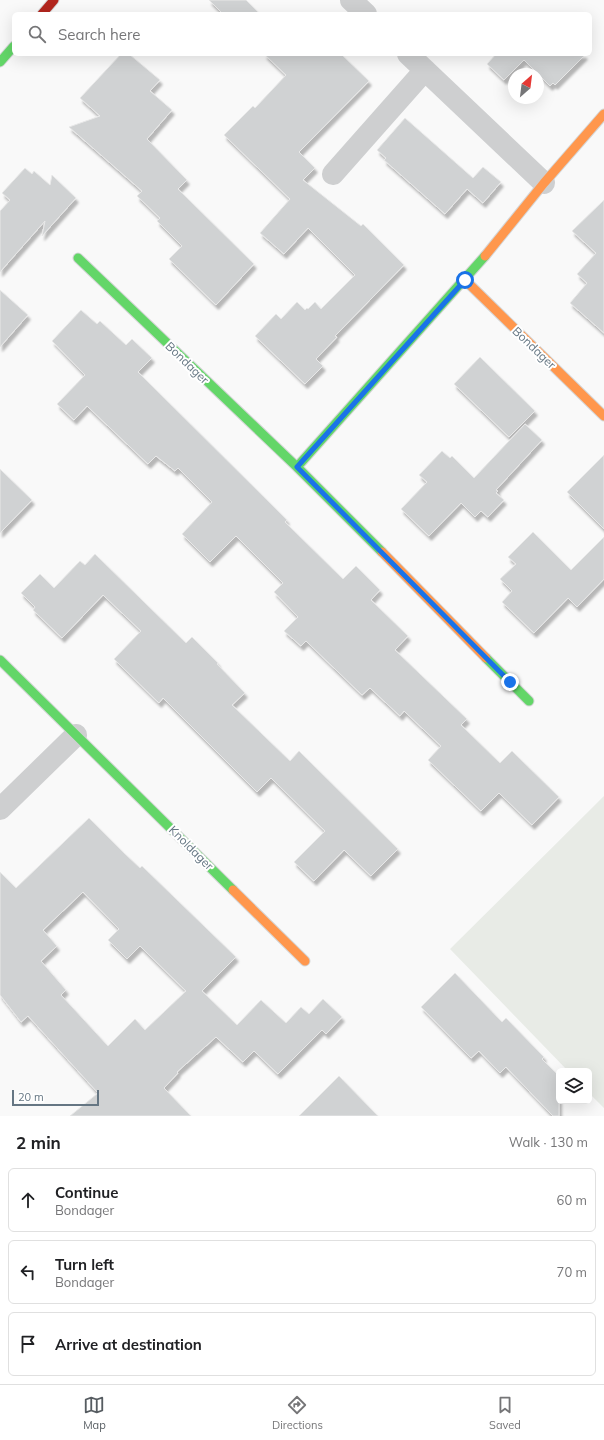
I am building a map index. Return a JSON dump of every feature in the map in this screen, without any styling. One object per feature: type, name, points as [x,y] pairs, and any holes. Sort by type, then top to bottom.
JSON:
[{"type":"street","points":[[44,12],[54,0]]},
{"type":"street","points":[[351,0],[364,12]]},
{"type":"street","points":[[0,62],[12,48]]},
{"type":"street","points":[[410,56],[544,183]]},
{"type":"street","points":[[333,174],[425,70]]},
{"type":"street","points":[[297,467],[465,280],[544,183],[604,114]]},
{"type":"street","name":"Bondager","points":[[78,258],[297,467],[529,701]]},
{"type":"street","name":"Bondager","points":[[465,280],[604,416]]},
{"type":"street","name":"Knoldager","points":[[0,660],[306,961]]},
{"type":"street","points":[[0,809],[76,735]]},
{"type":"shaded area","points":[[604,796],[604,1108],[592,1096],[592,1068],[565,1068],[450,949]]},
{"type":"building","points":[[209,0],[246,0],[258,12],[221,12]]},
{"type":"building","points":[[119,56],[131,56],[160,80],[150,91],[172,110],[147,139],[187,180],[178,189],[254,264],[216,305],[169,259],[182,246],[157,221],[160,218],[137,196],[142,191],[69,127],[100,116],[80,98]]},
{"type":"building","points":[[266,56],[343,56],[369,81],[299,152],[315,168],[303,180],[361,226],[363,224],[404,265],[335,336],[337,337],[316,359],[323,366],[305,384],[255,336],[276,314],[281,319],[297,302],[305,310],[315,302],[321,309],[355,275],[308,228],[284,254],[260,233],[290,199],[224,135],[253,106],[255,108],[286,75]]},
{"type":"building","points":[[494,56],[584,56],[555,85],[553,83],[550,86],[544,80],[544,68],[532,68],[524,60],[516,68],[508,68],[508,76],[504,80],[487,64]]},
{"type":"building","points":[[405,118],[473,178],[483,167],[501,182],[483,203],[467,189],[445,214],[384,160],[386,158],[377,150]]},
{"type":"building","points":[[25,168],[32,174],[34,171],[50,185],[52,175],[76,198],[42,236],[45,221],[0,272],[0,211],[10,200],[2,193]]},
{"type":"building","points":[[604,200],[604,333],[570,303],[587,283],[577,274],[596,253],[572,231]]},
{"type":"building","points":[[0,290],[28,315],[0,347]]},
{"type":"building","points":[[81,310],[97,324],[100,321],[126,345],[132,339],[152,358],[138,372],[287,520],[285,522],[343,579],[356,566],[380,590],[371,600],[408,636],[395,650],[467,719],[461,725],[500,763],[512,751],[559,797],[532,825],[499,793],[481,811],[428,760],[441,746],[404,711],[400,716],[370,688],[362,695],[306,641],[301,646],[284,631],[298,617],[274,592],[283,583],[236,536],[210,562],[182,534],[212,502],[178,468],[175,471],[156,456],[148,464],[87,406],[74,420],[57,404],[85,375],[52,341]]},
{"type":"building","points":[[480,357],[535,411],[509,437],[454,384]]},
{"type":"building","points":[[525,424],[542,440],[496,490],[498,491],[496,493],[504,500],[488,517],[481,511],[475,517],[461,503],[429,536],[401,509],[427,482],[419,475],[442,451],[450,458],[452,456],[474,478]]},
{"type":"building","points":[[604,455],[604,529],[567,492]]},
{"type":"building","points":[[0,469],[32,500],[0,533]]},
{"type":"building","points":[[533,532],[571,570],[604,537],[604,579],[577,607],[568,598],[534,633],[502,602],[512,591],[500,579],[516,564],[508,557]]},
{"type":"building","points":[[95,554],[186,643],[192,637],[218,663],[217,664],[245,693],[232,705],[290,761],[299,751],[398,849],[371,876],[344,850],[314,881],[294,862],[325,831],[271,778],[257,792],[163,698],[159,703],[114,659],[141,631],[103,595],[62,638],[33,610],[35,607],[21,593],[40,574],[54,588],[80,561],[85,565]]},
{"type":"building","points":[[89,818],[140,868],[142,866],[236,957],[202,991],[237,1025],[261,1000],[286,1023],[301,1007],[309,1014],[323,999],[342,1017],[326,1034],[322,1030],[278,1074],[254,1051],[243,1062],[216,1037],[177,1072],[178,1073],[164,1088],[191,1116],[70,1116],[98,1093],[28,1016],[21,1022],[0,995],[0,872],[16,888]],"holes":[[[83,892],[119,929],[108,940],[127,959],[140,946],[186,991],[145,1030],[135,1019],[108,1046],[61,995],[66,990],[41,961],[57,946],[43,930]]]},
{"type":"building","points":[[455,973],[502,1022],[506,1018],[544,1057],[542,1059],[556,1073],[556,1104],[559,1104],[559,1116],[553,1116],[506,1067],[500,1073],[479,1051],[471,1058],[421,1007]]},
{"type":"building","points":[[339,1076],[378,1116],[299,1116]]},
{"type":"traffic: fast","points":[[0,62],[12,48]]},
{"type":"traffic: fast","points":[[297,467],[485,256]]},
{"type":"traffic: fast","points":[[78,258],[297,467],[382,552]]},
{"type":"traffic: fast","points":[[486,658],[529,701]]},
{"type":"traffic: fast","points":[[0,660],[233,890]]},
{"type":"traffic: slow","points":[[485,256],[544,183],[604,114]]},
{"type":"traffic: slow","points":[[465,280],[604,416]]},
{"type":"traffic: slow","points":[[382,552],[486,658]]},
{"type":"traffic: slow","points":[[233,890],[305,961]]},
{"type":"traffic: jam","points":[[44,12],[54,0]]},
{"type":"route","points":[[465,280],[297,467],[510,682]]}]
